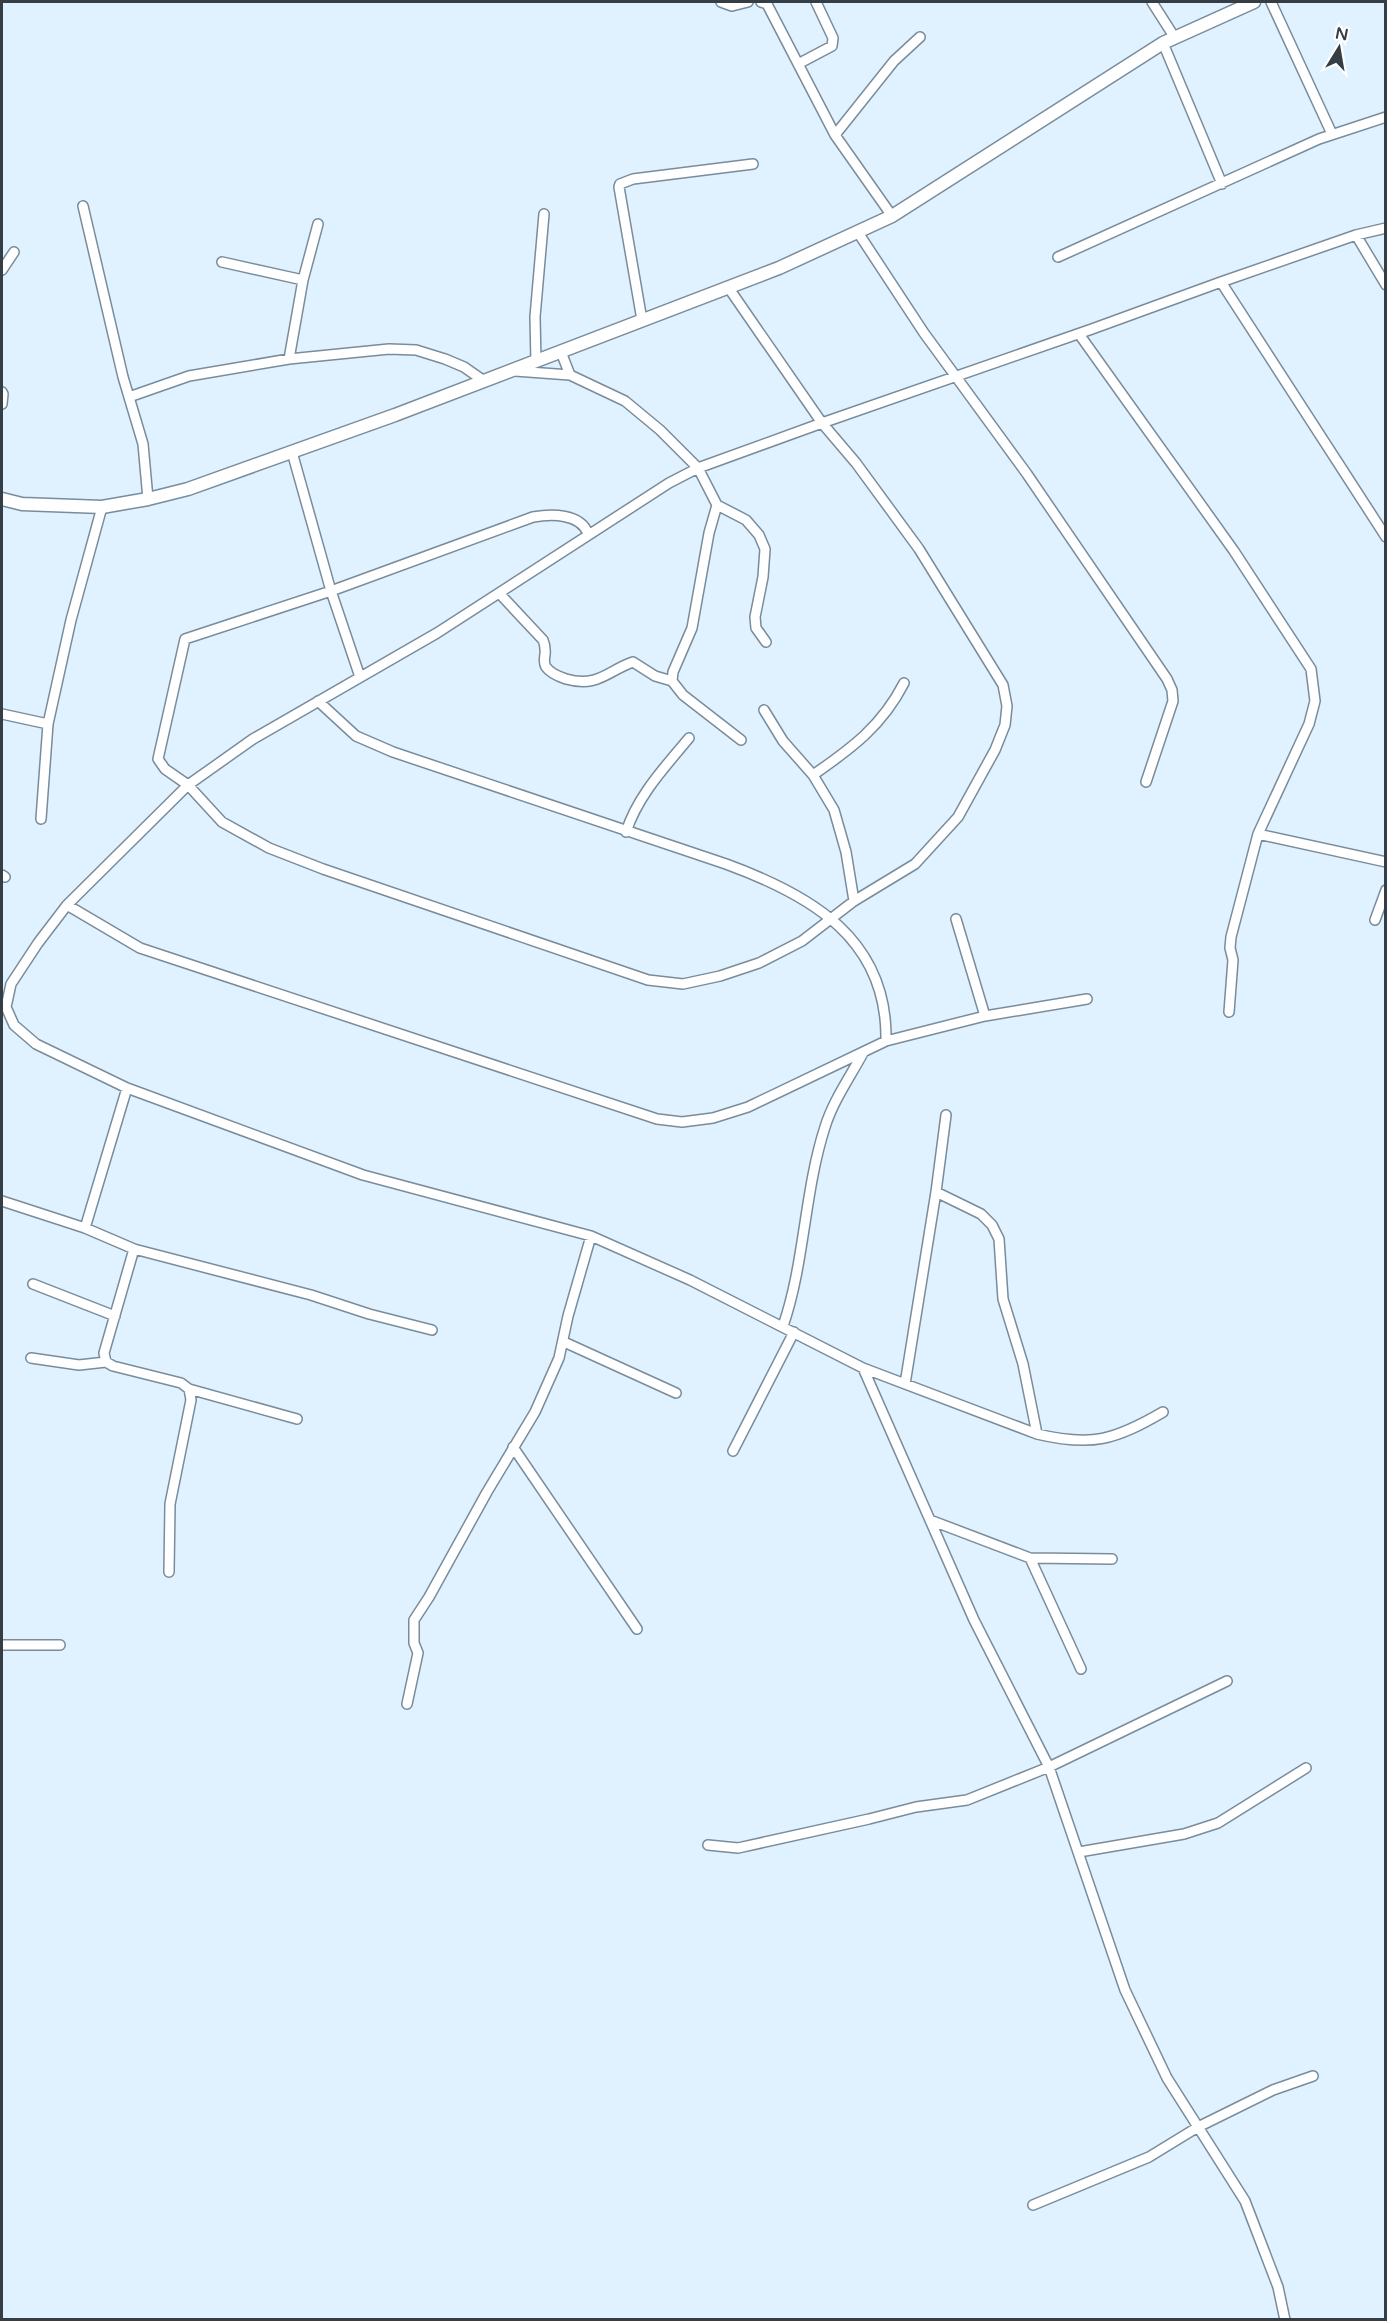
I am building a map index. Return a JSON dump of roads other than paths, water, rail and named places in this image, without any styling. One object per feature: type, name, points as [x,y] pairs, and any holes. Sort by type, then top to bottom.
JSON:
[{"type":"street","points":[[721,2],[732,6],[748,2]]},
{"type":"street","points":[[761,2],[767,4],[835,135],[892,216]]},
{"type":"street","points":[[798,64],[832,46],[833,38],[816,2]]},
{"type":"street","points":[[1152,2],[1175,38]]},
{"type":"street","points":[[2,500],[22,504],[102,507],[188,489],[536,362],[779,268],[892,216],[1163,44],[1254,2]]},
{"type":"street","points":[[1271,2],[1332,134]]},
{"type":"street","points":[[835,135],[894,61],[920,37]]},
{"type":"street","points":[[1163,44],[1222,184]]},
{"type":"street","points":[[1058,257],[1332,134],[1386,117]]},
{"type":"street","points":[[642,320],[619,187],[621,184],[633,179],[753,165]]},
{"type":"street","points":[[83,206],[129,398],[143,444],[148,499]]},
{"type":"street","points":[[536,362],[535,317],[544,214]]},
{"type":"street","points":[[289,359],[303,280],[318,224]]},
{"type":"street","points":[[1163,1412],[1131,1431],[1101,1440],[1057,1438],[1037,1434],[863,1368],[690,1280],[591,1236],[363,1174],[127,1088],[36,1044],[14,1025],[6,1006],[11,984],[67,905],[188,785],[253,739],[437,633],[669,483],[698,468],[822,423],[1356,235],[1386,228]]},
{"type":"street","points":[[857,231],[924,333],[1028,474],[1167,679],[1172,690],[1173,701],[1146,782]]},
{"type":"street","points":[[1356,235],[1386,285]]},
{"type":"street","points":[[2,270],[14,252]]},
{"type":"street","points":[[222,262],[303,280]]},
{"type":"street","points":[[1221,282],[1386,537]]},
{"type":"street","points":[[588,534],[581,522],[566,517],[547,515],[533,517],[331,591],[185,639],[158,759],[165,768],[188,785],[222,822],[269,848],[323,869],[648,980],[683,984],[720,976],[759,963],[802,941],[854,901],[915,864],[958,817],[995,750],[1005,725],[1007,706],[1004,685],[919,549],[856,463],[822,423],[728,287]]},
{"type":"street","points":[[1079,334],[1234,550],[1311,669],[1315,701],[1309,724],[1258,834],[1231,937],[1233,967],[1229,1012]]},
{"type":"street","points":[[129,398],[189,376],[289,359],[389,349],[416,350],[445,358],[484,381]]},
{"type":"street","points":[[561,352],[570,375]]},
{"type":"street","points":[[514,370],[570,375],[625,401],[660,430],[698,468],[717,505],[746,520],[759,535],[765,549],[763,577],[755,617],[756,628],[766,642]]},
{"type":"street","points":[[2,392],[2,404]]},
{"type":"street","points":[[292,452],[331,591],[360,677]]},
{"type":"street","points":[[672,681],[673,672],[692,628],[709,533],[717,505]]},
{"type":"street","points":[[41,819],[48,724],[74,608],[102,507]]},
{"type":"street","points":[[499,593],[543,640],[547,649],[544,662],[548,670],[578,682],[597,680],[633,662],[655,676],[672,681],[683,695],[741,741]]},
{"type":"street","points":[[813,775],[848,751],[878,725],[893,705],[904,683]]},
{"type":"street","points":[[318,701],[356,736],[393,752],[762,877],[803,897],[833,918],[850,936],[872,971],[883,999],[887,1020],[886,1041]]},
{"type":"street","points":[[764,710],[783,741],[813,775],[834,810],[846,852],[854,901]]},
{"type":"street","points":[[2,714],[48,724]]},
{"type":"street","points":[[626,832],[636,806],[645,791],[689,738]]},
{"type":"street","points":[[1258,834],[1386,862]]},
{"type":"street","points":[[1375,920],[1386,890]]},
{"type":"street","points":[[67,905],[140,948],[657,1119],[682,1122],[722,1115],[748,1107],[886,1041],[985,1016],[1087,999]]},
{"type":"street","points":[[956,920],[985,1016]]},
{"type":"street","points":[[783,1326],[792,1300],[817,1157],[825,1126],[863,1053]]},
{"type":"street","points":[[85,1228],[127,1088]]},
{"type":"street","points":[[905,1384],[946,1115]]},
{"type":"street","points":[[936,1192],[981,1214],[992,1225],[999,1239],[1003,1299],[1023,1364],[1037,1434]]},
{"type":"street","points":[[2,1201],[85,1228],[134,1249],[301,1292],[369,1314],[432,1330]]},
{"type":"street","points":[[407,1704],[418,1653],[414,1643],[414,1620],[535,1412],[559,1358],[564,1342],[567,1316],[591,1236]]},
{"type":"street","points":[[105,1362],[104,1353],[134,1249]]},
{"type":"street","points":[[33,1284],[115,1316]]},
{"type":"street","points":[[733,1451],[794,1332]]},
{"type":"street","points":[[564,1342],[676,1393]]},
{"type":"street","points":[[31,1358],[79,1365],[105,1362],[181,1383],[189,1389],[297,1419]]},
{"type":"street","points":[[863,1368],[974,1620],[1049,1767],[1125,1990],[1167,2078],[1245,2201],[1278,2287],[1285,2319]]},
{"type":"street","points":[[170,1572],[170,1504],[191,1400],[189,1389]]},
{"type":"street","points":[[513,1447],[637,1629]]},
{"type":"street","points":[[930,1520],[1030,1558],[1112,1559]]},
{"type":"street","points":[[1030,1558],[1081,1669]]},
{"type":"street","points":[[2,1645],[60,1644]]},
{"type":"street","points":[[708,1845],[738,1848],[869,1820],[916,1807],[967,1800],[1049,1767],[1227,1681]]},
{"type":"street","points":[[1079,1852],[1184,1834],[1218,1823],[1306,1768]]},
{"type":"street","points":[[1033,2205],[1149,2157],[1197,2127],[1274,2090],[1313,2076]]}]
